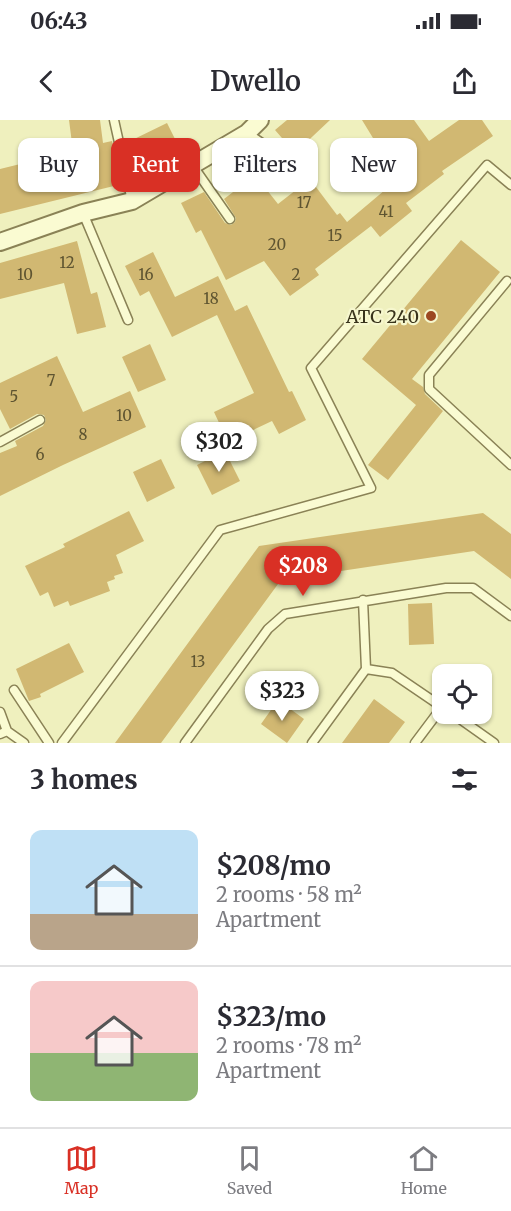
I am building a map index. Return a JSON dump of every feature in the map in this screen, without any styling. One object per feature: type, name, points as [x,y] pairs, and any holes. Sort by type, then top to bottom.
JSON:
[{"type":"street","points":[[200,162],[247,133],[260,120]]},
{"type":"street","points":[[0,242],[83,213],[132,201],[148,192]]},
{"type":"lane","points":[[114,120],[132,201]]},
{"type":"lane","points":[[247,133],[254,138]]},
{"type":"lane","points":[[62,743],[220,530],[371,488],[311,368],[487,165],[511,185]]},
{"type":"lane","points":[[200,176],[230,219]]},
{"type":"lane","points":[[83,213],[128,320]]},
{"type":"lane","points":[[507,281],[429,375],[428,382],[429,389],[511,465]]},
{"type":"lane","points":[[0,442],[40,420]]},
{"type":"lane","points":[[185,743],[268,629],[285,614],[446,588],[473,588],[511,616]]},
{"type":"lane","points":[[312,743],[366,669],[363,600]]},
{"type":"lane","points":[[366,669],[392,674],[432,700]]},
{"type":"lane","points":[[14,690],[49,743]]},
{"type":"lane","points":[[0,712],[4,732],[24,743]]},
{"type":"lane","points":[[416,743],[432,721]]},
{"type":"lane","points":[[467,724],[494,743]]},
{"type":"building","points":[[69,120],[100,120],[103,143],[111,141],[111,187],[99,190],[99,138],[71,138]]},
{"type":"building","points":[[287,120],[330,120],[311,138],[282,138],[275,130]]},
{"type":"building","points":[[362,120],[414,120],[429,141],[459,120],[482,120],[493,136],[442,171],[444,174],[406,203],[412,211],[380,237],[371,226],[315,269],[319,275],[290,296],[264,261],[226,280],[201,230],[196,233],[181,203],[204,192],[225,223],[231,225],[236,218],[224,199],[233,192],[268,192],[278,204],[293,192],[318,192],[318,190],[337,215],[340,213],[347,222],[383,192],[417,192],[417,138],[373,138]]},
{"type":"building","points":[[167,123],[174,138],[136,138]]},
{"type":"building","points":[[18,165],[18,192],[89,192],[0,214],[0,169]]},
{"type":"building","name":"АТС 240","points":[[461,240],[500,272],[412,379],[423,387],[425,394],[443,411],[388,480],[368,465],[416,405],[362,359]]},
{"type":"building","points":[[77,241],[91,294],[97,292],[106,327],[77,334],[64,283],[0,299],[0,263]]},
{"type":"building","points":[[153,252],[175,297],[218,276],[235,311],[247,305],[289,392],[292,391],[306,420],[279,434],[272,421],[228,442],[214,412],[254,393],[217,315],[172,337],[149,291],[140,296],[125,266]]},
{"type":"building","points":[[150,344],[166,380],[138,392],[122,357]]},
{"type":"building","points":[[57,356],[83,412],[130,391],[146,427],[0,496],[0,453],[17,446],[15,441],[43,426],[46,420],[44,415],[37,414],[10,429],[0,409],[0,383]]},
{"type":"building","points":[[225,451],[240,481],[212,495],[197,465]]},
{"type":"building","points":[[161,459],[175,488],[147,502],[133,472]]},
{"type":"building","points":[[129,511],[144,541],[116,555],[123,573],[107,582],[110,591],[70,606],[68,601],[54,607],[48,592],[40,596],[25,566],[65,547],[63,544]]},
{"type":"building","points":[[483,513],[511,534],[511,579],[474,551],[281,580],[161,743],[115,743],[259,546]]},
{"type":"building","points":[[432,603],[434,644],[409,645],[408,604]]},
{"type":"building","points":[[69,643],[84,672],[40,694],[41,697],[29,701],[16,669]]},
{"type":"building","points":[[374,699],[405,722],[389,743],[342,743]]},
{"type":"building","points":[[278,700],[304,719],[287,743],[261,724]]},
{"type":"place","name":"АТС 240","points":[[431,316]]}]
